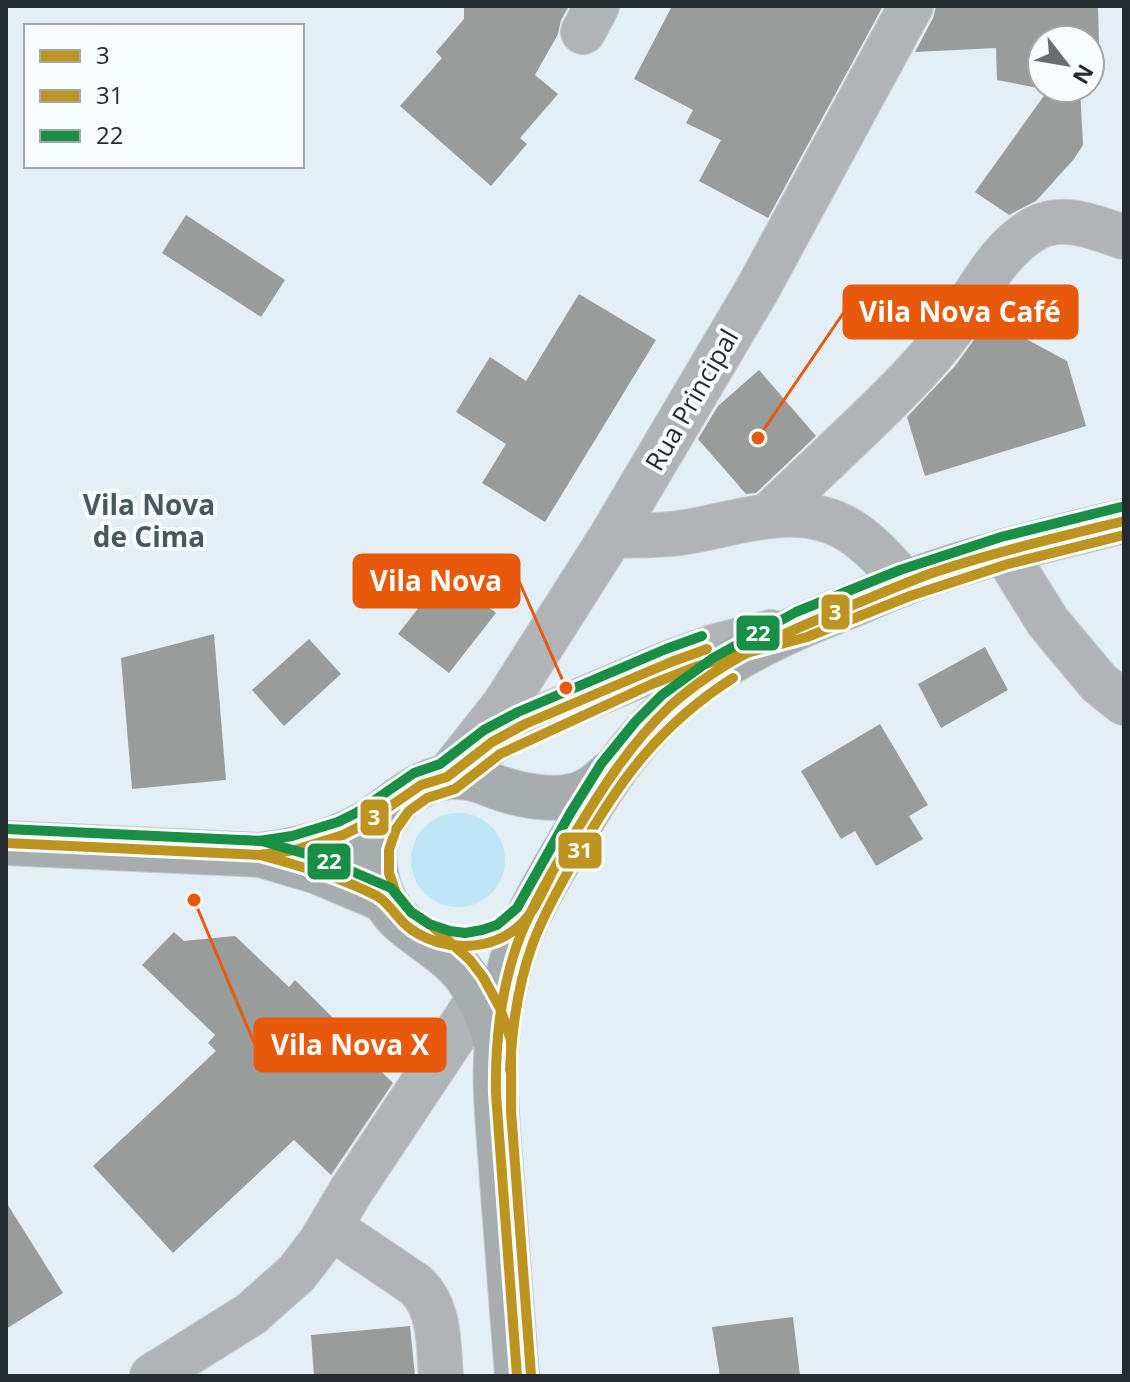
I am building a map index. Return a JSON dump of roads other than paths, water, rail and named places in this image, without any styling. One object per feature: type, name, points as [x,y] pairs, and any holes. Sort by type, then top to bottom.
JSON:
[{"type":"main road","points":[[517,1376],[497,1112],[497,1043],[501,1009],[516,947],[528,917],[613,771],[647,730],[693,688],[734,661],[802,624],[905,583],[1004,551],[1124,521]]},
{"type":"main road","points":[[501,789],[540,796],[573,795],[585,792],[613,771]]},
{"type":"main road","points":[[6,843],[260,855],[295,850],[343,835],[421,785],[447,777],[475,778],[523,803],[546,833],[557,863]]},
{"type":"main road","points":[[399,801],[383,822],[375,848],[375,875],[384,900],[401,922],[459,968],[480,997],[497,1043]]},
{"type":"main road","points":[[260,855],[318,872],[384,900]]},
{"type":"main road","points":[[423,937],[465,947],[486,944],[504,937],[528,917]]},
{"type":"street","name":"Rua Principal","points":[[447,777],[504,705],[612,535],[757,290],[911,6]]},
{"type":"street","points":[[768,516],[917,371],[1003,254],[1019,239],[1039,227],[1057,222],[1075,222],[1124,237]]},
{"type":"street","points":[[612,535],[661,536],[754,517],[812,516],[852,532],[885,560],[905,583]]},
{"type":"street","points":[[1004,551],[1048,622],[1099,683],[1124,703]]},
{"type":"street","points":[[447,777],[492,742],[525,724],[694,653],[802,624]]},
{"type":"street","points":[[152,1376],[251,1314],[303,1266],[480,997]]},
{"type":"street","points":[[330,1227],[423,1292],[434,1311],[441,1376]]},
{"type":"place","name":"Vila Nova Café","points":[[758,438]]},
{"type":"place","name":"Vila Nova","points":[[566,688]]},
{"type":"place","name":"Vila Nova X","points":[[194,900]]},
{"type":"district","name":"Vila Nova de Cima","points":[[149,521]]}]
